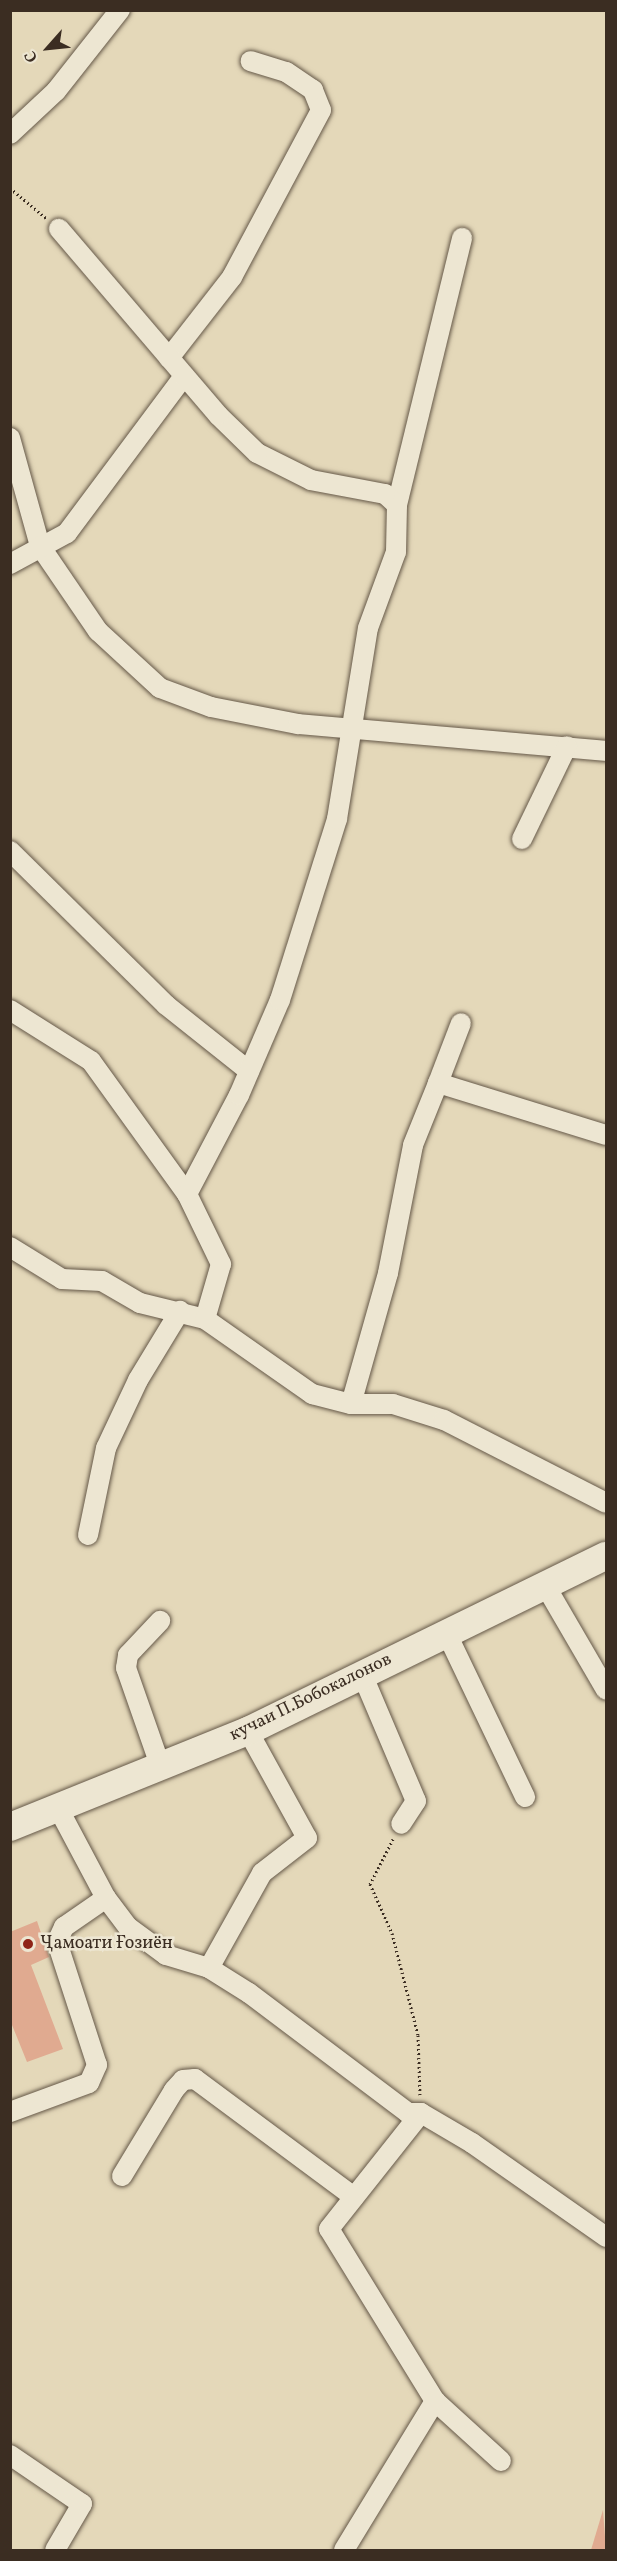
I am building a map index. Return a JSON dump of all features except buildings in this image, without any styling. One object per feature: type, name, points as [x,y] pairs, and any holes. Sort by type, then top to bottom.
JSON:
[{"type":"main road","name":"кучаи П.Бобокалонов","points":[[10,1827],[57,1806],[248,1731],[446,1632],[606,1556]]},
{"type":"street","points":[[10,134],[56,91],[119,11]]},
{"type":"street","points":[[169,358],[232,277],[321,110],[313,90],[286,72],[251,61]]},
{"type":"street","points":[[59,229],[184,376],[257,453],[311,480],[385,494],[397,505]]},
{"type":"street","points":[[187,1194],[249,1071],[280,1000],[337,819],[368,628],[396,552],[397,505],[462,238]]},
{"type":"street","points":[[10,564],[67,533],[184,376]]},
{"type":"street","points":[[10,438],[40,546],[98,631],[160,688],[211,707],[298,724],[354,725],[606,751]]},
{"type":"street","points":[[522,839],[567,746]]},
{"type":"street","points":[[10,851],[166,1005],[249,1071]]},
{"type":"street","points":[[10,1010],[91,1061],[187,1194],[221,1264],[205,1319]]},
{"type":"street","points":[[351,1404],[388,1273],[413,1145],[461,1023]]},
{"type":"street","points":[[438,1083],[606,1135]]},
{"type":"street","points":[[10,1247],[62,1279],[102,1281],[140,1303],[205,1319],[312,1394],[351,1404],[393,1404],[444,1420],[606,1503]]},
{"type":"street","points":[[88,1535],[106,1448],[180,1311]]},
{"type":"street","points":[[545,1585],[606,1690]]},
{"type":"street","points":[[160,1621],[128,1655],[126,1668],[160,1765]]},
{"type":"street","points":[[446,1632],[525,1797]]},
{"type":"street","points":[[362,1674],[416,1801],[401,1824]]},
{"type":"street","points":[[209,1968],[255,1881],[307,1838],[248,1731]]},
{"type":"street","points":[[57,1806],[106,1898],[128,1927],[166,1955],[209,1968],[408,2113],[421,2113],[472,2143],[606,2237]]},
{"type":"street","points":[[10,2112],[89,2083],[97,2065],[57,1942],[64,1927],[106,1898]]},
{"type":"street","points":[[122,2176],[174,2090],[183,2080],[195,2079],[354,2197]]},
{"type":"street","points":[[421,2113],[329,2229],[435,2401],[501,2461]]},
{"type":"street","points":[[344,2550],[435,2401]]},
{"type":"street","points":[[10,2455],[82,2504],[55,2550]]},
{"type":"path","points":[[10,188],[59,229]]},
{"type":"path","points":[[401,1824],[370,1884],[392,1932],[418,2035],[421,2113]]},
{"type":"place","name":"Ҷамоати Ғозиён","points":[[28,1944]]}]
